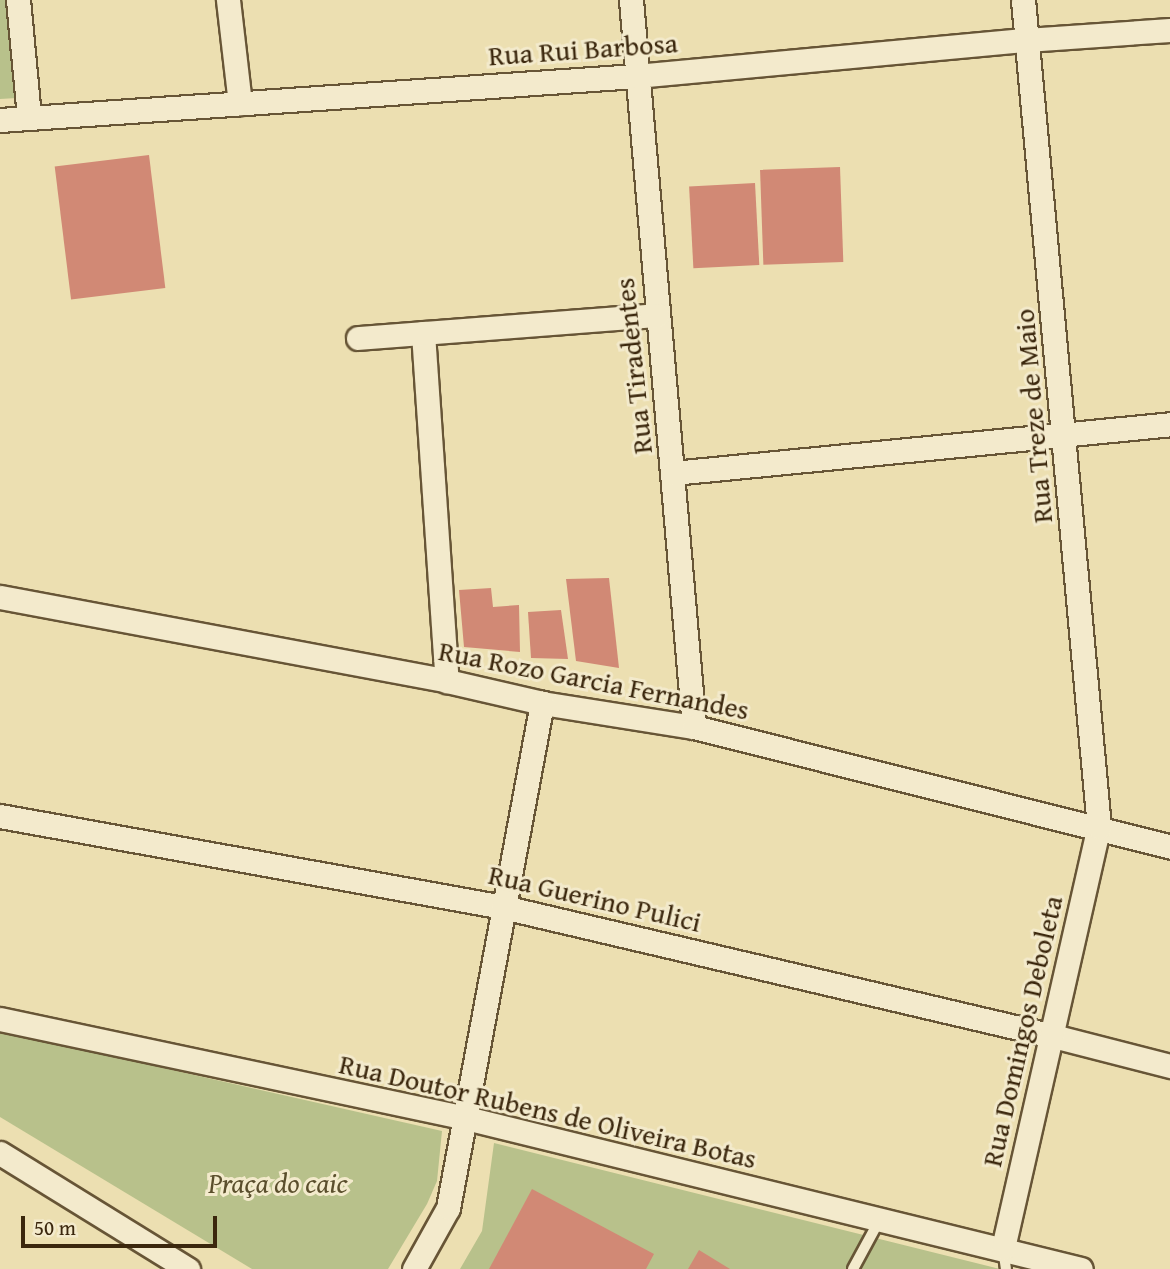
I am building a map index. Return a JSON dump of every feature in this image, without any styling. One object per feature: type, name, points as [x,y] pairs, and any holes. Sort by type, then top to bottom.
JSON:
[{"type":"street","points":[[18,0],[29,117]]},
{"type":"street","points":[[228,0],[240,103]]},
{"type":"street","name":"Rua Tiradentes","points":[[631,0],[694,727]]},
{"type":"street","name":"Rua Treze de Maio","points":[[1023,0],[1065,434],[1099,827]]},
{"type":"street","name":"Rua Rui Barbosa","points":[[0,120],[636,76],[1026,40],[1170,30]]},
{"type":"street","points":[[358,338],[657,315]]},
{"type":"street","points":[[422,333],[447,681]]},
{"type":"street","points":[[673,474],[1170,424]]},
{"type":"street","name":"Rua Rozo Garcia Fernandes","points":[[0,597],[447,681],[542,703],[694,727],[1170,847]]},
{"type":"street","points":[[414,1269],[448,1208],[542,703]]},
{"type":"street","name":"Rua Guerino Pulici","points":[[0,816],[503,907],[1170,1066]]},
{"type":"street","name":"Rua Domingos Deboleta","points":[[1004,1258],[1099,827]]},
{"type":"street","name":"Rua Doutor Rubens de Oliveira Botas","points":[[0,1019],[466,1118],[879,1221],[1004,1258],[1081,1269]]},
{"type":"street","points":[[0,1153],[188,1269]]},
{"type":"lane","points":[[853,1269],[879,1221]]},
{"type":"green space","points":[[0,0],[8,0],[17,98],[0,99]]},
{"type":"green space","name":"Praça do caic","points":[[0,1031],[442,1131],[437,1181],[427,1204],[388,1269],[252,1269],[0,1117]]},
{"type":"green space","points":[[494,1143],[1000,1269],[460,1269],[482,1231]]},
{"type":"building","points":[[149,155],[165,288],[71,300],[55,167]]},
{"type":"building","points":[[840,167],[843,262],[763,265],[760,170]]},
{"type":"building","points":[[755,183],[759,265],[693,268],[689,186]]},
{"type":"building","points":[[609,578],[619,668],[576,661],[566,579]]},
{"type":"building","points":[[491,588],[493,607],[519,605],[520,652],[464,647],[459,590]]},
{"type":"building","points":[[561,610],[568,659],[531,658],[528,612]]},
{"type":"building","points":[[532,1189],[654,1254],[646,1269],[489,1269]]},
{"type":"building","points":[[699,1250],[730,1269],[688,1269]]}]
